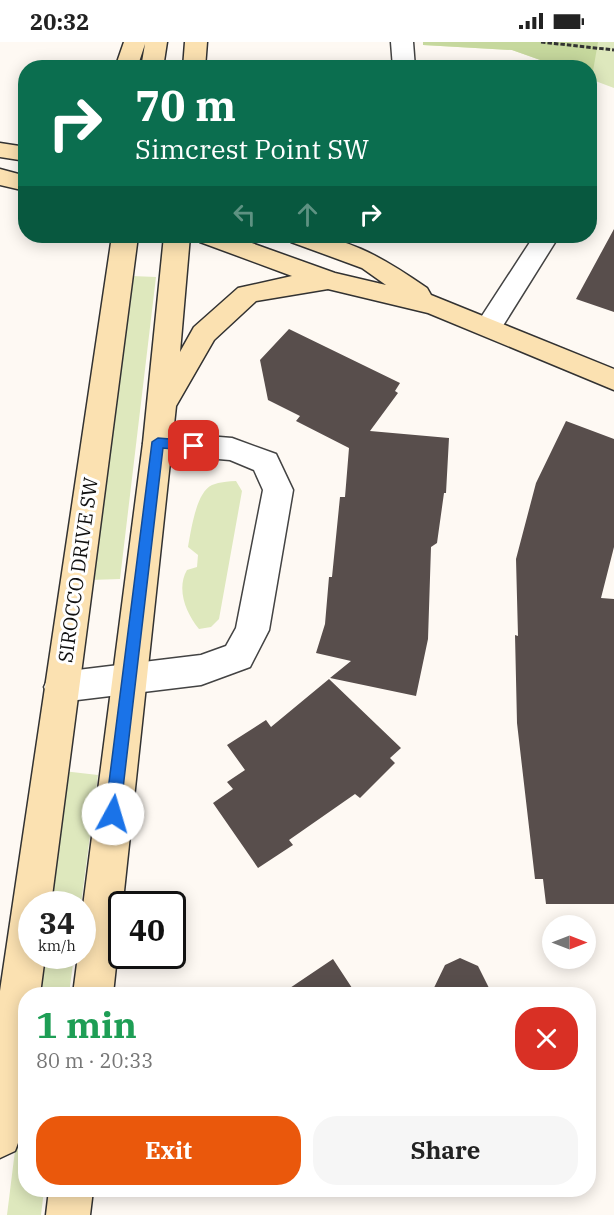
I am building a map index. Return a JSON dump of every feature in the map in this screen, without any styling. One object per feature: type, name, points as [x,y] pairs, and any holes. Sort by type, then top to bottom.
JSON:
[{"type":"street","points":[[129,60],[135,42]]},
{"type":"street","points":[[153,60],[156,42]]},
{"type":"street","points":[[195,60],[196,42]]},
{"type":"street","points":[[402,42],[403,60]]},
{"type":"street","points":[[0,150],[18,149]]},
{"type":"street","points":[[0,150],[18,153]]},
{"type":"street","points":[[0,177],[18,182]]},
{"type":"street","name":"SIROCCO DRIVE SW","points":[[34,891],[124,243]]},
{"type":"street","points":[[94,987],[128,679],[158,442],[176,243]]},
{"type":"street","points":[[228,243],[330,281],[435,304],[614,380]]},
{"type":"street","points":[[319,243],[371,262],[435,304]]},
{"type":"street","points":[[489,325],[542,243]]},
{"type":"street","points":[[161,410],[204,334],[247,294],[269,288],[330,281]]},
{"type":"street","points":[[61,687],[201,670],[238,657],[252,630],[278,490],[266,462],[231,449],[158,442]]},
{"type":"street","name":"SIROCCO DRIVE SW","points":[[21,987],[23,969]]},
{"type":"street","name":"SIROCCO DRIVE SW","points":[[0,1136],[18,1006]]},
{"type":"street","points":[[68,1215],[70,1197]]},
{"type":"path","points":[[541,42],[614,50]]},
{"type":"green space","points":[[423,42],[614,42],[614,88],[597,82],[597,60],[540,60],[512,50],[423,45]]},
{"type":"green space","points":[[423,42],[598,42],[595,60],[540,60],[512,50],[423,45]]},
{"type":"green space","points":[[132,276],[156,277],[120,579],[90,580]]},
{"type":"green space","points":[[236,481],[242,491],[219,619],[211,627],[199,629],[184,601],[182,585],[187,570],[197,567],[198,555],[188,547],[193,522],[198,503],[206,489],[218,483]]},
{"type":"green space","points":[[63,771],[98,775],[83,891],[49,891]]},
{"type":"green space","points":[[38,969],[72,969],[70,987],[36,987]]},
{"type":"green space","points":[[18,1126],[18,1197],[43,1197],[41,1215],[7,1215]]},
{"type":"building","points":[[614,229],[614,312],[576,299]]},
{"type":"building","points":[[289,329],[400,383],[395,391],[398,393],[370,431],[449,438],[446,493],[444,493],[437,543],[431,547],[428,639],[416,696],[330,678],[351,661],[316,653],[325,624],[340,497],[345,497],[349,448],[296,421],[300,416],[268,400],[260,360]]},
{"type":"building","points":[[566,421],[614,439],[614,547],[601,598],[614,599],[614,904],[546,904],[543,879],[535,879],[517,723],[516,559],[536,483]]},
{"type":"building","points":[[329,679],[401,748],[390,758],[395,763],[360,798],[355,794],[289,840],[293,845],[258,868],[213,803],[233,789],[227,782],[245,770],[227,745],[266,720],[271,727]]},
{"type":"building","points":[[460,958],[478,966],[488,987],[434,987],[445,965]]},
{"type":"building","points":[[333,959],[351,987],[291,987]]},
{"type":"route","points":[[113,814],[158,442],[194,446]]}]
